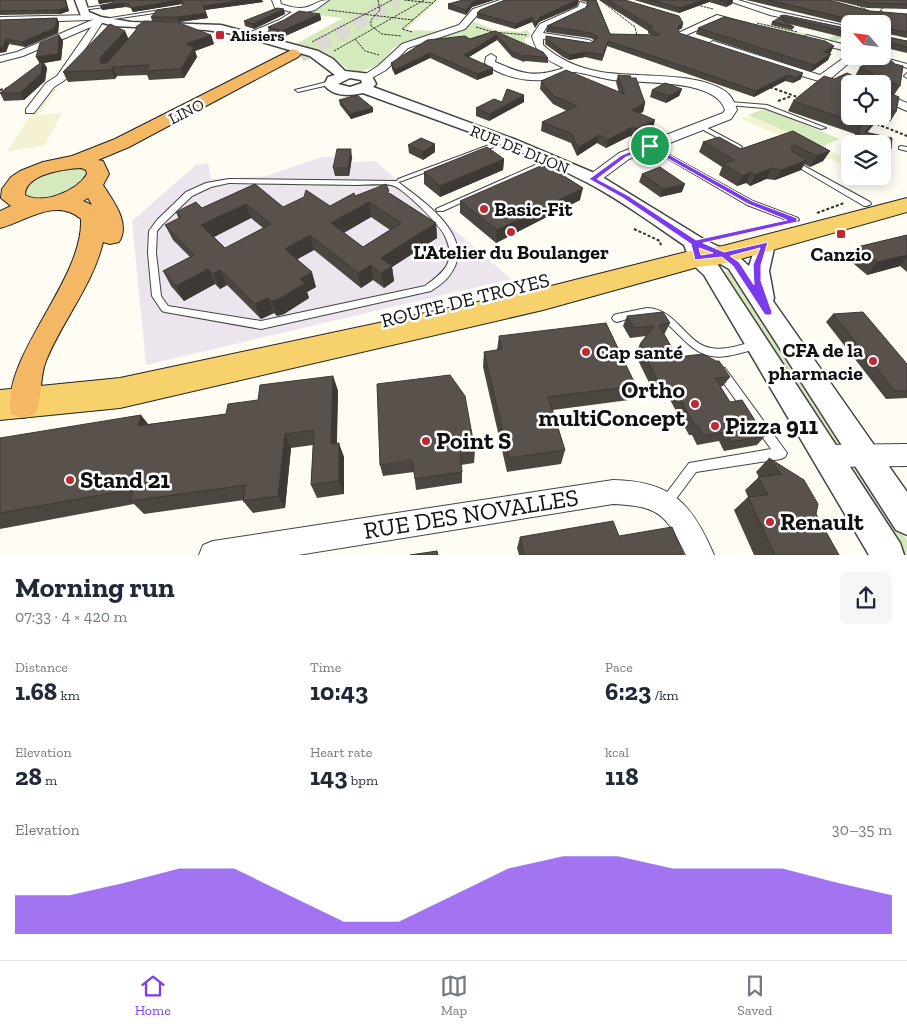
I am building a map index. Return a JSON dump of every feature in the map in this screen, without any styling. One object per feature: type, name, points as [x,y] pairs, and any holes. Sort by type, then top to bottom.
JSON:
[{"type":"highway","name":"LINO","points":[[43,204],[6,202],[16,186],[29,175],[56,164],[76,162],[127,140],[297,53]]},
{"type":"highway","name":"LINO","points":[[0,220],[43,204],[78,194],[125,150],[297,53]]},
{"type":"highway","points":[[11,404],[46,368],[108,243],[109,213],[91,164],[76,162]]},
{"type":"highway","points":[[11,404],[29,363],[88,253],[95,230],[94,220],[86,211],[77,207],[43,204]]},
{"type":"main road","points":[[11,404],[120,393],[543,299],[794,220],[907,194]]},
{"type":"main road","points":[[702,249],[765,244],[907,205]]},
{"type":"street","points":[[276,0],[278,6],[300,11]]},
{"type":"street","points":[[242,39],[282,22],[300,11],[312,8],[325,0]]},
{"type":"street","points":[[364,83],[405,46],[462,27],[476,11],[508,0]]},
{"type":"street","points":[[730,0],[841,28]]},
{"type":"street","points":[[583,4],[582,8],[543,26],[537,36],[538,46],[549,57],[573,68],[600,75],[706,88],[718,93],[730,104],[731,110],[726,116],[624,156],[593,179]]},
{"type":"street","points":[[863,15],[868,11]]},
{"type":"street","points":[[0,20],[88,12],[148,24],[229,29],[253,34],[297,53]]},
{"type":"street","points":[[0,59],[13,56],[88,12]]},
{"type":"street","points":[[30,111],[50,85],[61,78],[88,12]]},
{"type":"street","points":[[763,20],[773,12]]},
{"type":"street","points":[[753,24],[722,18],[696,23],[681,34],[819,78],[825,78],[841,65]]},
{"type":"street","points":[[197,27],[297,53],[324,57],[343,76],[331,83]]},
{"type":"street","points":[[800,34],[841,46]]},
{"type":"street","points":[[537,36],[558,36],[572,41],[590,43]]},
{"type":"street","points":[[2,70],[13,65],[13,56]]},
{"type":"street","points":[[491,57],[490,63],[523,78],[541,80],[573,68]]},
{"type":"street","points":[[833,72],[842,75]]},
{"type":"street","name":"RUE DE DIJON","points":[[343,76],[356,74],[364,83],[593,179],[625,196],[702,249]]},
{"type":"street","name":"RUE DE DIJON","points":[[331,83],[333,88],[343,91],[364,83]]},
{"type":"street","points":[[891,100],[907,108]]},
{"type":"street","points":[[765,244],[757,265],[757,281],[768,312]]},
{"type":"street","points":[[702,249],[736,264],[907,519]]},
{"type":"street","points":[[702,249],[711,270],[888,555]]},
{"type":"street","points":[[826,456],[907,455]]},
{"type":"street","name":"RUE DES NOVALLES","points":[[213,555],[613,492],[640,491],[661,498],[682,520],[700,555]]},
{"type":"lane","points":[[88,12],[113,4]]},
{"type":"lane","points":[[88,12],[172,9]]},
{"type":"lane","points":[[136,33],[148,24]]},
{"type":"lane","points":[[891,61],[907,66]]},
{"type":"lane","points":[[298,90],[331,83]]},
{"type":"lane","points":[[730,104],[765,106],[823,128]]},
{"type":"lane","points":[[700,126],[739,148]]},
{"type":"lane","points":[[401,184],[447,230],[455,244],[456,254],[450,270],[445,278],[428,289],[261,325],[174,312],[165,310],[160,304],[157,296],[152,253],[153,231],[189,194],[209,185],[229,181],[278,183],[376,182],[401,184],[505,141]]},
{"type":"lane","points":[[650,146],[750,203],[794,220]]},
{"type":"lane","points":[[789,159],[866,204]]},
{"type":"lane","points":[[440,209],[551,160]]},
{"type":"lane","points":[[617,318],[652,312],[670,322],[688,340],[704,351],[720,352],[757,345]]},
{"type":"lane","points":[[666,503],[693,468],[781,453],[718,366]]},
{"type":"path","points":[[378,0],[380,10],[377,16],[370,22],[374,29],[387,35],[427,39]]},
{"type":"path","points":[[297,53],[392,0]]},
{"type":"path","points":[[404,0],[433,3]]},
{"type":"path","points":[[324,57],[424,0]]},
{"type":"path","points":[[436,0],[403,31],[443,34]]},
{"type":"path","points":[[600,0],[635,27],[638,38],[630,37]]},
{"type":"path","points":[[832,0],[844,2]]},
{"type":"path","points":[[690,3],[713,9]]},
{"type":"path","points":[[852,3],[868,11],[882,12],[880,10],[886,7]]},
{"type":"path","points":[[312,8],[413,20]]},
{"type":"path","points":[[465,24],[493,32],[537,36]]},
{"type":"path","points":[[753,24],[800,34]]},
{"type":"path","points":[[355,39],[365,51],[393,57]]},
{"type":"path","points":[[766,86],[801,98]]},
{"type":"path","points":[[0,90],[17,87]]},
{"type":"path","points":[[878,125],[907,136]]},
{"type":"path","points":[[634,230],[660,241],[661,246]]},
{"type":"shaded area","points":[[58,88],[38,115],[62,113],[45,145],[7,152],[29,117],[50,90]]},
{"type":"shaded area","points":[[749,116],[841,156],[841,164],[742,119]]},
{"type":"shaded area","points":[[353,156],[352,162],[375,161],[511,279],[146,365],[132,221],[196,165],[208,163],[211,179],[266,176],[322,157]]},
{"type":"green space","points":[[330,0],[438,0],[405,30],[443,31],[393,48],[380,65],[359,72],[348,69],[323,52],[294,45],[343,18],[309,14]]},
{"type":"green space","points":[[472,21],[494,30],[522,32],[526,30],[530,33],[529,38],[524,38],[526,46],[495,35],[448,47],[426,41],[459,31]]},
{"type":"green space","points":[[765,24],[828,39],[841,31],[841,38],[836,41],[841,42],[841,46],[761,26]]},
{"type":"green space","points":[[767,108],[839,139],[821,147],[748,115]]},
{"type":"green space","points":[[82,167],[89,174],[75,190],[40,201],[23,197],[22,187],[44,172]]},
{"type":"green space","points":[[734,271],[848,450],[835,451],[721,272]]},
{"type":"green space","points":[[842,461],[854,461],[907,540],[907,555],[903,555]]},
{"type":"building","points":[[0,0],[65,0],[67,7],[58,10],[0,11]]},
{"type":"building","points":[[114,0],[180,0],[131,8],[129,4],[124,3],[100,6],[112,3]]},
{"type":"building","points":[[180,0],[244,0],[203,6],[206,13],[178,17],[151,17],[157,10],[182,6],[183,3]]},
{"type":"building","points":[[463,0],[480,0],[473,2],[466,10],[448,4]]},
{"type":"building","points":[[505,0],[578,0],[540,17],[536,23],[532,17],[516,24],[477,13]]},
{"type":"building","points":[[588,0],[596,0],[610,34],[660,35],[649,28],[653,27],[608,0],[625,0],[679,16],[683,23],[678,27],[679,33],[803,73],[796,78],[788,75],[756,91],[608,41],[603,55],[586,52],[570,55],[546,39],[546,36],[591,43],[598,37],[591,33],[547,26],[587,7]]},
{"type":"building","points":[[651,0],[703,0],[680,8]]},
{"type":"building","points":[[768,0],[829,0],[870,11],[907,14],[907,32],[891,29],[891,15],[841,15],[841,17]]},
{"type":"building","points":[[855,0],[907,0],[907,4],[870,3]]},
{"type":"building","points":[[277,8],[284,9],[253,24],[244,21]]},
{"type":"building","points":[[299,11],[320,14],[282,31],[268,27],[284,20]]},
{"type":"building","points":[[784,15],[841,27],[841,31],[780,16]]},
{"type":"building","points":[[724,17],[825,41],[834,46],[823,52],[831,54],[814,65],[698,28]]},
{"type":"building","points":[[57,18],[55,28],[22,42],[6,39],[3,47],[0,48],[0,20]]},
{"type":"building","points":[[779,18],[794,27],[772,22]]},
{"type":"building","points":[[144,21],[177,22],[211,35],[186,44],[194,47],[181,69],[145,71],[149,65],[113,67],[111,70],[63,72],[110,24],[125,31],[100,58],[101,63],[107,63],[136,30],[136,27]]},
{"type":"building","points":[[495,31],[543,52],[548,58],[525,55],[525,57],[512,52],[497,35],[464,55],[493,68],[478,74],[430,53],[395,70],[391,63],[427,40],[465,36],[470,39]]},
{"type":"building","points":[[59,35],[58,54],[36,57],[40,43]]},
{"type":"building","points":[[891,38],[907,41],[907,47],[891,43]]},
{"type":"building","points":[[891,60],[895,64],[903,66],[900,86],[891,82],[891,75],[873,75],[860,67],[865,65],[891,65]]},
{"type":"building","points":[[43,61],[41,74],[20,93],[0,93]]},
{"type":"building","points":[[566,70],[624,94],[618,75],[636,78],[645,103],[632,110],[655,120],[636,129],[632,127],[608,140],[599,135],[578,148],[572,134],[542,122],[577,106],[554,96],[541,81]]},
{"type":"building","points":[[824,76],[834,79],[841,76],[841,117],[793,101]]},
{"type":"building","points":[[665,83],[682,89],[669,96],[652,90]]},
{"type":"building","points":[[507,89],[524,95],[490,114],[476,108],[494,99],[502,102]]},
{"type":"building","points":[[891,94],[899,97],[896,112],[891,110]]},
{"type":"building","points":[[357,95],[373,108],[350,114],[339,100]]},
{"type":"building","points":[[861,125],[871,125],[865,132],[878,135],[858,135]]},
{"type":"building","points":[[793,131],[830,151],[816,156],[794,145],[791,148],[792,151],[807,160],[781,170],[772,168],[755,175],[751,172],[743,176],[723,164],[734,160],[703,142],[719,137],[741,149]]},
{"type":"building","points":[[421,138],[435,144],[423,152],[408,145]]},
{"type":"building","points":[[487,147],[504,159],[440,186],[424,172]]},
{"type":"building","points":[[337,149],[351,149],[348,168],[333,168]]},
{"type":"building","points":[[545,164],[583,188],[497,230],[460,201]]},
{"type":"building","points":[[660,167],[685,184],[663,189],[642,174]]},
{"type":"building","points":[[255,184],[283,207],[304,197],[306,190],[330,206],[354,193],[355,196],[386,184],[389,191],[387,192],[436,223],[381,258],[392,266],[381,273],[371,265],[358,273],[310,235],[285,249],[312,272],[300,279],[305,283],[279,299],[271,301],[268,298],[255,304],[220,270],[213,274],[208,269],[176,286],[163,271],[194,255],[165,225],[181,217],[176,212],[196,202],[202,208]],"holes":[[[369,202],[401,223],[363,247],[331,223]],[[246,204],[271,224],[225,248],[201,225]]]},
{"type":"building","points":[[907,235],[907,255],[877,262],[857,247]]},
{"type":"building","points":[[663,312],[670,323],[659,325],[677,357],[703,354],[719,361],[730,377],[715,378],[730,402],[742,400],[765,436],[731,442],[726,432],[703,436],[698,426],[695,426],[673,386],[661,388],[640,344],[654,326],[634,328],[627,316]]},
{"type":"building","points":[[863,312],[907,364],[907,391],[895,391],[833,314]]},
{"type":"building","points":[[606,323],[636,386],[548,397],[565,450],[509,458],[484,352],[502,349],[499,336]]},
{"type":"building","name":"Point S","points":[[450,375],[465,396],[475,451],[460,454],[462,472],[415,479],[412,460],[380,465],[377,384]]},
{"type":"building","points":[[333,376],[331,444],[339,443],[339,481],[311,485],[314,430],[285,434],[278,496],[243,501],[246,485],[130,501],[134,489],[0,513],[0,438],[141,415],[138,426],[226,414],[228,404],[258,400],[260,385]]},
{"type":"building","points":[[769,458],[804,480],[818,504],[816,514],[839,555],[775,555],[748,497],[768,495],[758,477],[781,474]]},
{"type":"building","points":[[613,521],[619,536],[672,527],[684,555],[524,555],[520,537]]},
{"type":"building","points":[[437,551],[438,555],[410,555]]},
{"type":"tunnel","points":[[300,56],[397,0]]},
{"type":"place","name":"Alisiers","points":[[220,35]]},
{"type":"place","name":"Basic-Fit","points":[[484,209]]},
{"type":"place","name":"L'Atelier du Boulanger","points":[[511,232]]},
{"type":"place","name":"Canzio","points":[[841,234]]},
{"type":"place","name":"Cap santé","points":[[586,352]]},
{"type":"place","name":"CFA de la pharmacie","points":[[873,361]]},
{"type":"place","name":"Ortho multiConcept","points":[[695,404]]},
{"type":"place","name":"Pizza 911","points":[[715,426]]},
{"type":"place","name":"Point S","points":[[426,441]]},
{"type":"place","name":"Stand 21","points":[[70,480]]},
{"type":"place","name":"Renault","points":[[770,522]]},
{"type":"route","points":[[650,146],[624,156],[593,179],[625,196],[694,242],[698,258],[724,255],[765,244],[757,265],[757,281],[768,312],[736,264],[724,255],[694,242],[794,220],[750,203],[650,146]]}]
